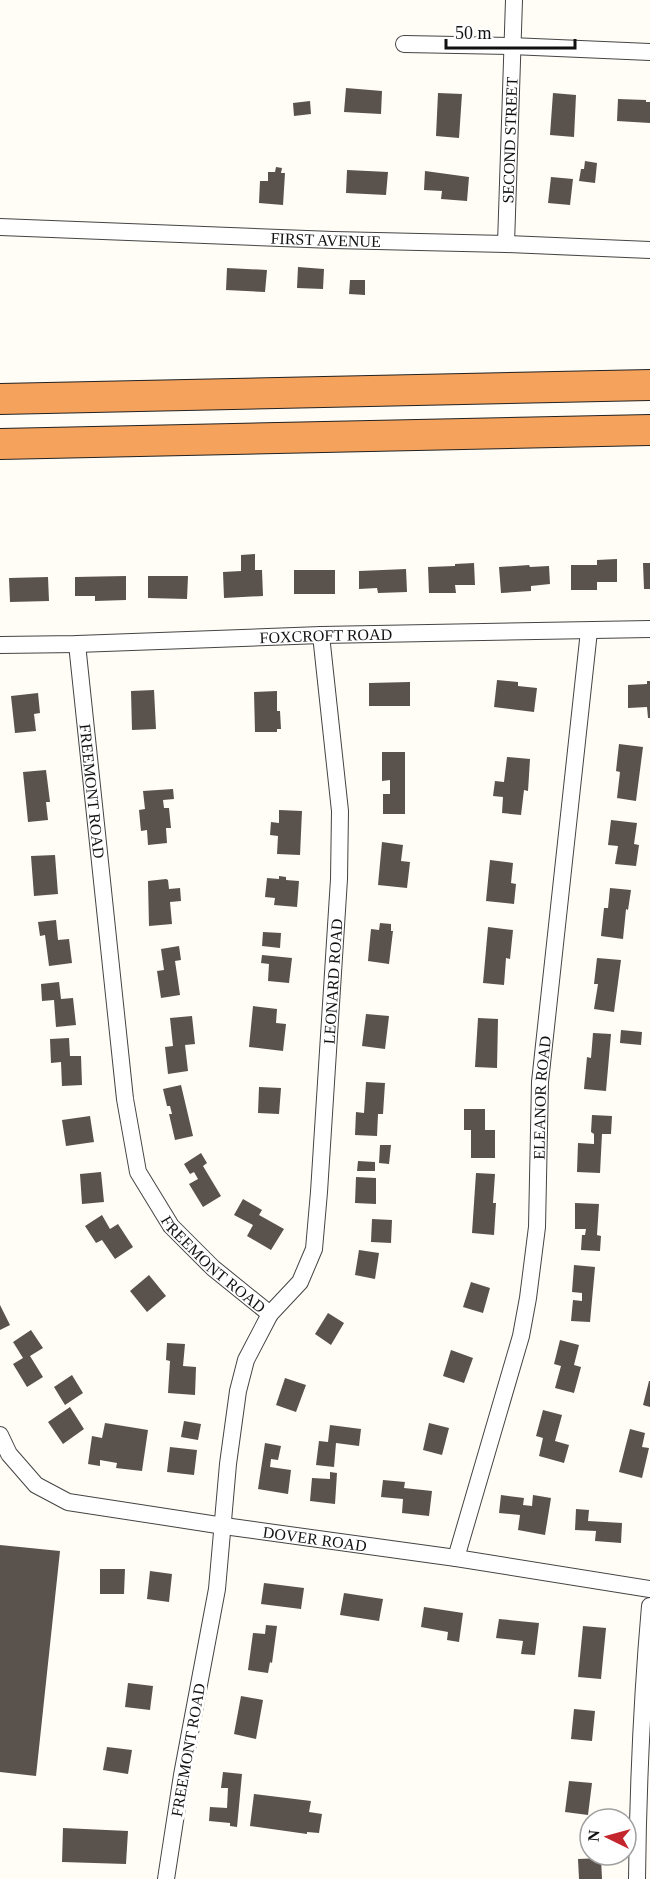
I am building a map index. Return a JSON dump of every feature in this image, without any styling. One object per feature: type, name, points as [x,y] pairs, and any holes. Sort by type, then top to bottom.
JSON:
[{"type":"highway","points":[[0,399],[650,385]]},
{"type":"highway","points":[[0,444],[650,430]]},
{"type":"street","name":"SECOND STREET","points":[[506,244],[514,0]]},
{"type":"street","points":[[404,44],[650,52]]},
{"type":"street","name":"FIRST AVENUE","points":[[0,227],[650,250]]},
{"type":"street","name":"FOXCROFT ROAD","points":[[0,645],[321,635],[650,630]]},
{"type":"street","name":"ELEANOR ROAD","points":[[456,1557],[521,1336],[528,1298],[537,1227],[540,1082],[589,631]]},
{"type":"street","name":"LEONARD ROAD","points":[[270,1314],[300,1282],[314,1249],[320,1192],[339,879],[340,812],[321,635]]},
{"type":"street","name":"FREEMONT ROAD","points":[[77,644],[125,1099],[138,1172],[171,1226],[213,1268],[270,1314],[246,1360],[238,1391],[228,1464],[218,1588],[182,1775],[166,1879]]},
{"type":"street","points":[[0,1436],[5,1458]]},
{"type":"street","name":"DOVER ROAD","points":[[5,1458],[36,1485],[68,1502],[224,1526],[456,1557],[650,1588]]},
{"type":"street","points":[[637,1879],[650,1606]]},
{"type":"building","points":[[346,88],[382,91],[381,114],[344,112]]},
{"type":"building","points":[[438,93],[462,94],[459,138],[436,136]]},
{"type":"building","points":[[553,93],[576,95],[574,137],[550,135]]},
{"type":"building","points":[[618,99],[650,102],[650,123],[617,121]]},
{"type":"building","points":[[310,101],[311,114],[294,116],[293,103]]},
{"type":"building","points":[[585,161],[597,163],[595,183],[579,181]]},
{"type":"building","points":[[276,167],[282,168],[281,173],[285,173],[283,205],[259,203],[260,181],[268,181],[268,172],[275,172]]},
{"type":"building","points":[[347,170],[388,172],[386,195],[346,193]]},
{"type":"building","points":[[425,171],[469,177],[467,201],[441,199],[442,191],[424,190]]},
{"type":"building","points":[[551,177],[573,179],[570,205],[548,203]]},
{"type":"building","points":[[298,267],[324,269],[323,289],[297,288]]},
{"type":"building","points":[[227,268],[267,270],[265,292],[226,290]]},
{"type":"building","points":[[350,280],[365,280],[365,295],[349,294]]},
{"type":"building","points":[[255,554],[255,570],[262,570],[263,596],[224,598],[223,572],[241,571],[241,555]]},
{"type":"building","points":[[617,559],[617,582],[597,582],[597,590],[571,590],[571,565],[597,565],[597,560]]},
{"type":"building","points":[[474,563],[475,585],[455,585],[456,593],[429,593],[428,567]]},
{"type":"building","points":[[643,563],[650,563],[650,589],[644,589]]},
{"type":"building","points":[[529,565],[530,567],[549,566],[550,584],[531,586],[531,591],[501,593],[499,567]]},
{"type":"building","points":[[406,569],[407,592],[378,593],[377,588],[359,589],[359,571]]},
{"type":"building","points":[[294,570],[335,570],[335,594],[294,594]]},
{"type":"building","points":[[126,576],[126,600],[95,601],[95,596],[75,596],[75,577]]},
{"type":"building","points":[[148,576],[188,576],[187,599],[148,598]]},
{"type":"building","points":[[48,577],[49,601],[10,602],[9,578]]},
{"type":"building","points":[[497,680],[518,682],[518,686],[537,688],[534,712],[494,707]]},
{"type":"building","points":[[647,681],[650,681],[650,718],[648,718],[647,707],[628,708],[628,685],[647,684]]},
{"type":"building","points":[[410,682],[410,706],[369,706],[369,683]]},
{"type":"building","points":[[154,690],[156,729],[132,730],[131,691]]},
{"type":"building","points":[[277,691],[277,711],[280,711],[281,729],[277,729],[277,732],[255,732],[254,692]]},
{"type":"building","points":[[38,693],[40,713],[34,714],[36,731],[15,733],[11,696]]},
{"type":"building","points":[[619,744],[643,747],[636,801],[617,798],[620,772],[616,771]]},
{"type":"building","points":[[382,752],[405,752],[405,814],[383,814],[383,794],[390,794],[390,780],[382,781]]},
{"type":"building","points":[[507,757],[530,759],[528,791],[524,790],[521,815],[502,813],[503,797],[493,796],[495,781],[504,782]]},
{"type":"building","points":[[46,770],[50,802],[46,802],[48,820],[28,822],[23,772]]},
{"type":"building","points":[[173,789],[174,799],[163,800],[164,808],[169,808],[171,828],[166,828],[167,843],[148,845],[147,830],[141,831],[139,810],[145,809],[143,791]]},
{"type":"building","points":[[279,810],[302,811],[300,855],[277,854],[278,836],[270,835],[271,822],[279,823]]},
{"type":"building","points":[[611,820],[637,823],[634,844],[639,845],[636,866],[615,864],[618,846],[608,845]]},
{"type":"building","points":[[382,842],[403,845],[401,861],[410,862],[407,888],[378,885]]},
{"type":"building","points":[[55,855],[58,894],[34,896],[31,856]]},
{"type":"building","points":[[490,860],[513,863],[511,883],[516,884],[514,904],[486,901]]},
{"type":"building","points":[[279,876],[286,877],[286,880],[299,881],[297,907],[274,905],[275,898],[265,897],[267,878],[279,879]]},
{"type":"building","points":[[166,879],[169,889],[180,888],[181,901],[170,902],[172,924],[149,926],[148,881]]},
{"type":"building","points":[[610,888],[631,890],[628,910],[626,909],[623,939],[601,936],[604,908],[608,908]]},
{"type":"building","points":[[56,920],[58,940],[69,939],[72,963],[49,966],[45,935],[40,936],[38,922]]},
{"type":"building","points":[[380,923],[391,924],[391,931],[393,931],[389,964],[368,961],[371,929],[379,930]]},
{"type":"building","points":[[488,927],[513,930],[510,959],[506,958],[504,985],[483,983]]},
{"type":"building","points":[[263,932],[281,933],[280,948],[262,946]]},
{"type":"building","points":[[179,946],[181,960],[175,961],[180,995],[161,998],[157,971],[164,970],[161,949]]},
{"type":"building","points":[[262,955],[292,958],[289,983],[268,981],[269,964],[261,963]]},
{"type":"building","points":[[597,958],[621,960],[614,1012],[594,1009],[598,984],[594,984]]},
{"type":"building","points":[[59,982],[61,999],[73,998],[76,1025],[56,1027],[54,1000],[42,1001],[41,984]]},
{"type":"building","points":[[253,1006],[277,1009],[276,1023],[286,1024],[283,1051],[249,1047]]},
{"type":"building","points":[[366,1014],[389,1016],[385,1049],[362,1046]]},
{"type":"building","points":[[192,1016],[195,1044],[185,1045],[188,1071],[168,1074],[165,1047],[173,1046],[170,1018]]},
{"type":"building","points":[[478,1018],[498,1019],[497,1068],[475,1067]]},
{"type":"building","points":[[621,1030],[642,1032],[641,1045],[620,1043]]},
{"type":"building","points":[[593,1033],[611,1034],[606,1091],[584,1089],[587,1057],[591,1058]]},
{"type":"building","points":[[69,1038],[70,1056],[81,1056],[82,1085],[62,1086],[61,1062],[51,1063],[50,1039]]},
{"type":"building","points":[[366,1082],[385,1083],[383,1114],[378,1114],[377,1136],[355,1135],[356,1112],[364,1113]]},
{"type":"building","points":[[181,1085],[193,1136],[175,1140],[169,1114],[172,1114],[170,1106],[167,1106],[163,1089]]},
{"type":"building","points":[[259,1087],[281,1088],[279,1114],[258,1113]]},
{"type":"building","points":[[464,1109],[485,1109],[485,1130],[495,1130],[495,1158],[471,1158],[471,1130],[464,1130]]},
{"type":"building","points":[[592,1115],[612,1116],[611,1134],[602,1134],[600,1173],[577,1172],[578,1143],[594,1144],[594,1134],[591,1132]]},
{"type":"building","points":[[90,1116],[94,1142],[66,1146],[62,1120]]},
{"type":"building","points":[[380,1145],[391,1145],[389,1164],[379,1163]]},
{"type":"building","points":[[201,1153],[207,1163],[203,1166],[221,1196],[203,1207],[189,1184],[198,1179],[194,1172],[190,1174],[184,1164]]},
{"type":"building","points":[[358,1161],[375,1162],[375,1171],[357,1171]]},
{"type":"building","points":[[101,1172],[104,1202],[82,1204],[80,1174]]},
{"type":"building","points":[[476,1173],[495,1174],[494,1235],[472,1233]]},
{"type":"building","points":[[356,1177],[376,1178],[376,1204],[355,1203]]},
{"type":"building","points":[[243,1199],[262,1210],[259,1215],[284,1229],[271,1250],[247,1236],[253,1225],[234,1215]]},
{"type":"building","points":[[575,1203],[599,1204],[597,1235],[601,1236],[600,1251],[581,1250],[582,1235],[585,1235],[586,1229],[575,1229]]},
{"type":"building","points":[[102,1215],[110,1229],[118,1224],[133,1247],[115,1259],[102,1240],[96,1243],[85,1226]]},
{"type":"building","points":[[372,1219],[392,1220],[391,1243],[371,1242]]},
{"type":"building","points":[[359,1250],[379,1253],[375,1279],[355,1275]]},
{"type":"building","points":[[574,1265],[595,1267],[590,1322],[571,1321],[573,1300],[582,1301],[582,1293],[572,1292]]},
{"type":"building","points":[[149,1275],[166,1296],[147,1312],[130,1291]]},
{"type":"building","points":[[471,1282],[490,1288],[483,1313],[463,1307]]},
{"type":"building","points":[[0,1305],[10,1325],[0,1330]]},
{"type":"building","points":[[328,1313],[344,1323],[331,1345],[315,1334]]},
{"type":"building","points":[[31,1330],[43,1348],[30,1356],[43,1377],[27,1387],[13,1364],[23,1358],[13,1342]]},
{"type":"building","points":[[560,1340],[579,1345],[574,1365],[581,1367],[574,1393],[555,1388],[561,1366],[554,1364]]},
{"type":"building","points":[[167,1343],[185,1344],[183,1366],[196,1367],[195,1395],[168,1393],[170,1361],[166,1360]]},
{"type":"building","points":[[451,1350],[473,1358],[464,1383],[443,1376]]},
{"type":"building","points":[[72,1375],[83,1393],[65,1405],[54,1387]]},
{"type":"building","points":[[285,1378],[306,1385],[296,1412],[276,1405]]},
{"type":"building","points":[[650,1381],[650,1407],[643,1405]]},
{"type":"building","points":[[70,1407],[84,1429],[63,1444],[48,1422]]},
{"type":"building","points":[[543,1410],[562,1415],[555,1441],[569,1445],[564,1463],[539,1456],[543,1438],[536,1436]]},
{"type":"building","points":[[184,1421],[201,1424],[198,1440],[181,1437]]},
{"type":"building","points":[[105,1423],[148,1430],[142,1471],[116,1468],[117,1463],[100,1460],[100,1466],[88,1464],[92,1436],[102,1438]]},
{"type":"building","points":[[429,1423],[449,1428],[442,1455],[423,1450]]},
{"type":"building","points":[[330,1425],[361,1429],[359,1446],[336,1443],[334,1467],[316,1465],[319,1441],[328,1442]]},
{"type":"building","points":[[630,1429],[645,1433],[642,1447],[649,1448],[642,1478],[619,1472]]},
{"type":"building","points":[[265,1443],[281,1446],[278,1460],[271,1459],[270,1467],[291,1470],[288,1494],[258,1489]]},
{"type":"building","points":[[170,1447],[197,1450],[194,1475],[167,1472]]},
{"type":"building","points":[[330,1472],[337,1473],[335,1504],[310,1501],[312,1478],[330,1479]]},
{"type":"building","points":[[383,1480],[405,1482],[404,1488],[432,1491],[429,1516],[402,1513],[403,1499],[381,1497]]},
{"type":"building","points":[[501,1495],[524,1498],[523,1505],[532,1506],[533,1495],[551,1498],[545,1535],[518,1530],[520,1515],[499,1513]]},
{"type":"building","points":[[576,1509],[589,1510],[588,1521],[622,1523],[621,1543],[595,1541],[596,1531],[575,1530]]},
{"type":"building","points":[[0,1545],[60,1551],[36,1776],[0,1772]]},
{"type":"building","points":[[100,1569],[125,1569],[124,1594],[100,1594]]},
{"type":"building","points":[[150,1571],[172,1574],[169,1602],[147,1599]]},
{"type":"building","points":[[264,1583],[304,1588],[301,1609],[261,1604]]},
{"type":"building","points":[[344,1593],[383,1599],[379,1621],[340,1615]]},
{"type":"building","points":[[424,1607],[463,1613],[459,1642],[447,1640],[448,1632],[421,1627]]},
{"type":"building","points":[[499,1619],[539,1623],[535,1655],[521,1654],[523,1641],[496,1638]]},
{"type":"building","points":[[266,1625],[277,1626],[272,1663],[270,1662],[268,1673],[248,1670],[253,1633],[265,1634]]},
{"type":"building","points":[[583,1626],[606,1628],[601,1679],[578,1677]]},
{"type":"building","points":[[128,1683],[153,1686],[150,1710],[125,1707]]},
{"type":"building","points":[[241,1696],[263,1700],[256,1739],[234,1734]]},
{"type":"building","points":[[574,1709],[595,1711],[592,1741],[571,1739]]},
{"type":"building","points":[[107,1747],[132,1750],[128,1774],[103,1770]]},
{"type":"building","points":[[223,1772],[242,1774],[237,1827],[230,1826],[230,1823],[209,1821],[210,1807],[227,1808],[228,1788],[221,1788]]},
{"type":"building","points":[[569,1781],[592,1783],[589,1807],[578,1807],[578,1814],[565,1812]]},
{"type":"building","points":[[254,1794],[311,1801],[309,1812],[322,1814],[319,1833],[307,1832],[307,1834],[250,1826]]},
{"type":"building","points":[[63,1828],[128,1831],[126,1864],[62,1862]]},
{"type":"building","points":[[578,1867],[601,1867],[602,1879],[579,1879]]}]
